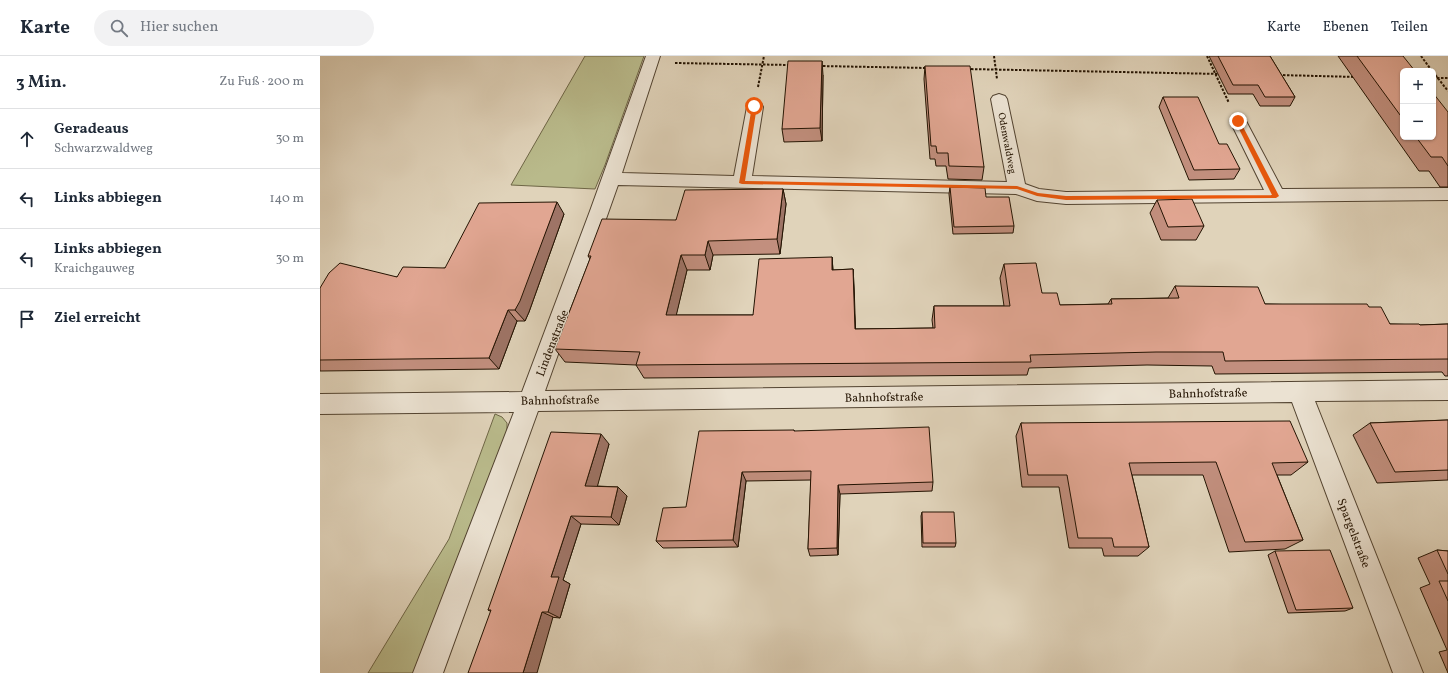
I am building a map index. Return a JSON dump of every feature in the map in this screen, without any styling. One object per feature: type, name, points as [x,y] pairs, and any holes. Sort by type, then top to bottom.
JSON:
[{"type":"street","name":"Lindenstraße","points":[[428,673],[551,345],[611,179],[651,59]]},
{"type":"street","name":"Odenwaldweg","points":[[999,99],[1017,188]]},
{"type":"street","points":[[742,183],[754,106]]},
{"type":"street","points":[[1238,121],[1276,196]]},
{"type":"street","points":[[611,179],[1017,188],[1037,194],[1066,198],[1448,194]]},
{"type":"street","name":"Bahnhofstraße","points":[[320,404],[530,400],[1448,390]]},
{"type":"street","name":"Spargelstraße","points":[[1300,392],[1408,673]]},
{"type":"path","points":[[754,106],[764,56]]},
{"type":"path","points":[[1207,56],[1214,74],[1238,121]]},
{"type":"path","points":[[1421,56],[1431,68]]},
{"type":"path","points":[[651,59],[793,65]]},
{"type":"path","points":[[817,66],[934,68]]},
{"type":"path","points":[[965,69],[1222,74]]},
{"type":"path","points":[[1277,75],[1356,76]]},
{"type":"path","points":[[1436,75],[1448,91]]},
{"type":"path","points":[[1438,78],[1448,78]]},
{"type":"green space","points":[[585,56],[644,56],[595,189],[511,185]]},
{"type":"green space","points":[[495,414],[502,417],[507,423],[507,431],[414,673],[368,673],[449,539]]},
{"type":"building","points":[[1218,56],[1270,56],[1295,97],[1265,97],[1258,85],[1233,85]]},
{"type":"building","points":[[1357,56],[1403,56],[1413,68],[1400,68],[1400,115]]},
{"type":"building","points":[[788,61],[822,61],[820,128],[782,129]]},
{"type":"building","points":[[925,66],[970,66],[984,167],[949,166],[948,153],[937,153],[936,146],[931,146]]},
{"type":"building","points":[[1163,97],[1198,97],[1219,144],[1227,144],[1240,169],[1194,170]]},
{"type":"building","points":[[1436,97],[1448,112],[1448,166],[1442,157],[1431,157],[1418,140],[1436,140]]},
{"type":"building","points":[[950,187],[985,188],[986,197],[1009,197],[1014,226],[954,227]]},
{"type":"building","points":[[783,189],[777,239],[708,241],[705,255],[681,255],[666,315],[753,315],[759,259],[832,257],[832,270],[853,269],[855,329],[935,328],[934,306],[1010,306],[1004,264],[1036,263],[1042,293],[1057,293],[1060,305],[1112,304],[1111,299],[1179,298],[1175,286],[1258,287],[1265,304],[1367,304],[1369,307],[1381,307],[1390,324],[1448,324],[1448,359],[1225,361],[1223,352],[1156,352],[1030,355],[1031,362],[636,365],[640,352],[555,349],[591,256],[588,256],[602,219],[676,220],[685,190]]},
{"type":"building","points":[[1192,199],[1204,226],[1168,227],[1157,200]]},
{"type":"building","points":[[557,202],[520,301],[515,310],[508,310],[489,358],[320,360],[320,288],[329,273],[340,263],[397,277],[403,267],[445,268],[479,203]]},
{"type":"building","points":[[1448,420],[1448,470],[1395,472],[1370,423]]},
{"type":"building","points":[[1290,421],[1308,462],[1272,463],[1303,540],[1245,542],[1216,462],[1129,463],[1149,547],[1114,547],[1112,538],[1078,538],[1067,475],[1028,475],[1021,423]]},
{"type":"building","points":[[929,427],[933,482],[838,485],[837,548],[808,549],[811,471],[742,472],[733,540],[656,541],[663,508],[686,507],[699,431],[794,431]]},
{"type":"building","points":[[551,432],[601,434],[585,486],[618,487],[611,517],[571,516],[551,577],[559,577],[548,612],[542,612],[523,673],[468,673],[491,610],[488,610]]},
{"type":"building","points":[[922,512],[954,512],[956,543],[923,543]]},
{"type":"building","points":[[1330,550],[1353,608],[1296,610],[1275,551]]},
{"type":"building","points":[[1437,550],[1448,551],[1448,574]]},
{"type":"building","points":[[1439,581],[1448,581],[1448,601]]},
{"type":"route","points":[[754,106],[742,183],[1017,188],[1037,194],[1066,198],[1276,196],[1238,121]]}]
